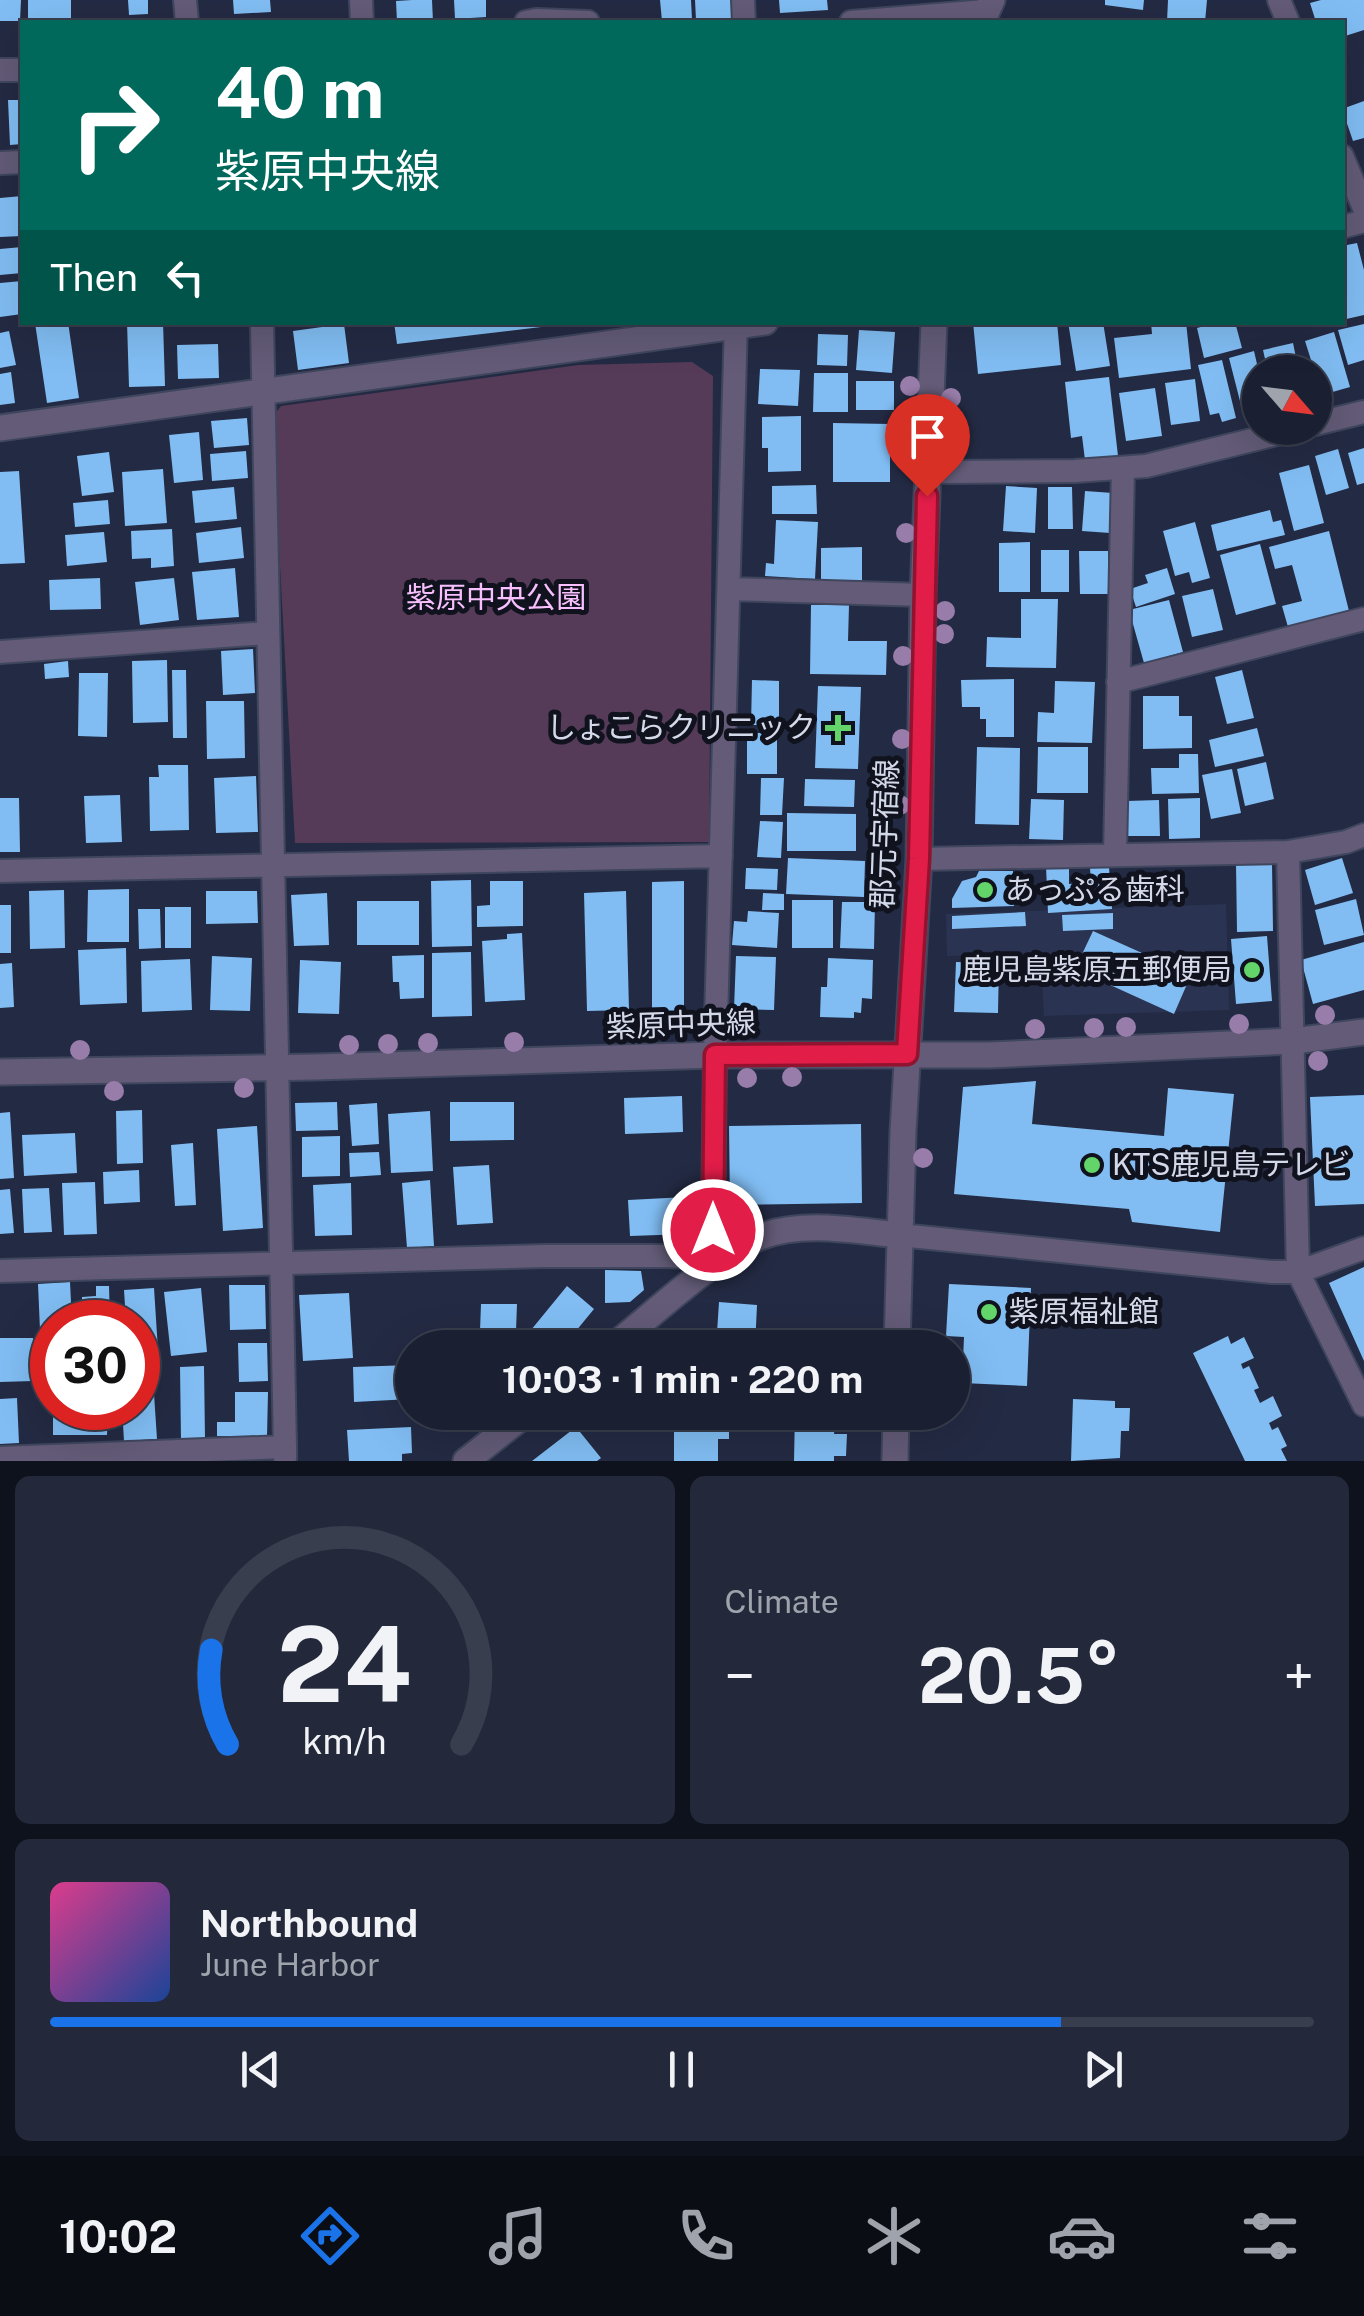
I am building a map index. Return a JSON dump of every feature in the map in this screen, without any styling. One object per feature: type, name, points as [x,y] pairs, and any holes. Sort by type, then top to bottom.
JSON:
[{"type":"street","points":[[876,20],[987,11]]},
{"type":"street","points":[[532,14],[574,20]]},
{"type":"street","points":[[1345,163],[1364,208]]},
{"type":"street","points":[[0,1458],[285,1454],[279,1067],[270,867],[262,325]]},
{"type":"street","points":[[0,428],[729,325]]},
{"type":"street","points":[[723,1260],[713,1230],[715,1055],[736,325]]},
{"type":"street","name":"郡元宇宿線","points":[[898,1330],[907,1054],[919,859],[923,595],[934,325]]},
{"type":"street","points":[[1332,420],[1364,412]]},
{"type":"street","points":[[928,472],[1146,466],[1242,443]]},
{"type":"street","points":[[1115,854],[1123,468]]},
{"type":"street","points":[[729,589],[923,595]]},
{"type":"street","points":[[1118,682],[1364,619]]},
{"type":"street","points":[[0,652],[267,633]]},
{"type":"street","points":[[919,859],[1288,852],[1364,835]]},
{"type":"street","points":[[1288,852],[1298,1272],[1364,1405]]},
{"type":"street","points":[[0,871],[721,856]]},
{"type":"street","name":"紫原中央線","points":[[0,1072],[715,1055],[990,1055],[1294,1041],[1364,1032]]},
{"type":"street","points":[[634,1330],[723,1260],[761,1236],[808,1228],[1272,1272],[1298,1272],[1364,1248]]},
{"type":"street","points":[[0,1271],[544,1256],[723,1260]]},
{"type":"street","points":[[466,1461],[505,1430]]},
{"type":"street","points":[[896,1430],[896,1461]]},
{"type":"shaded area","points":[[1226,904],[1229,1010],[1044,1016],[1041,953],[947,956],[946,914]]},
{"type":"green space","name":"紫原中央公園","points":[[692,362],[713,376],[709,842],[295,843],[272,417],[281,406],[578,365]]},
{"type":"building","points":[[0,0],[21,0],[20,21],[0,21]]},
{"type":"building","points":[[28,0],[71,0],[71,20],[28,20]]},
{"type":"building","points":[[128,0],[148,0],[148,14],[129,15]]},
{"type":"building","points":[[233,0],[270,0],[271,12],[234,14]]},
{"type":"building","points":[[432,0],[433,20],[397,20],[396,1]]},
{"type":"building","points":[[454,0],[486,0],[486,17],[455,19]]},
{"type":"building","points":[[660,0],[691,0],[692,19],[662,20]]},
{"type":"building","points":[[695,0],[731,0],[732,18],[696,20]]},
{"type":"building","points":[[779,0],[827,0],[828,10],[780,13]]},
{"type":"building","points":[[1105,0],[1144,0],[1143,10],[1105,5]]},
{"type":"building","points":[[1168,0],[1207,0],[1205,20],[1167,20]]},
{"type":"building","points":[[1364,0],[1364,30],[1345,36],[1345,20],[1315,20],[1310,3]]},
{"type":"building","points":[[8,100],[20,100],[20,144],[10,145]]},
{"type":"building","points":[[1364,101],[1364,138],[1353,141],[1345,108]]},
{"type":"building","points":[[20,196],[20,236],[0,237],[0,198]]},
{"type":"building","points":[[1357,243],[1364,270],[1364,315],[1345,319],[1345,245]]},
{"type":"building","points":[[20,247],[20,273],[0,275],[0,249]]},
{"type":"building","points":[[20,281],[20,314],[0,317],[0,283]]},
{"type":"building","points":[[1364,324],[1364,360],[1348,365],[1338,330]]},
{"type":"building","points":[[35,325],[68,325],[79,398],[47,403]]},
{"type":"building","points":[[127,325],[163,325],[165,386],[129,387]]},
{"type":"building","points":[[344,325],[349,363],[298,370],[293,331]]},
{"type":"building","points":[[394,325],[558,325],[397,344]]},
{"type":"building","points":[[973,325],[1057,325],[1061,365],[978,374]]},
{"type":"building","points":[[1068,325],[1103,325],[1110,366],[1076,371]]},
{"type":"building","points":[[1151,325],[1186,325],[1191,369],[1119,378],[1114,338],[1152,334]]},
{"type":"building","points":[[1236,325],[1242,348],[1204,358],[1197,328]]},
{"type":"building","points":[[859,330],[895,332],[892,373],[856,370]]},
{"type":"building","points":[[9,331],[16,365],[0,368],[0,333]]},
{"type":"building","points":[[1334,332],[1350,387],[1332,392],[1332,355],[1309,355],[1305,341]]},
{"type":"building","points":[[818,334],[848,335],[847,366],[817,365]]},
{"type":"building","points":[[1293,343],[1295,355],[1264,355],[1263,350]]},
{"type":"building","points":[[218,344],[219,378],[178,379],[177,345]]},
{"type":"building","points":[[1254,351],[1255,355],[1242,355],[1242,409],[1229,358]]},
{"type":"building","points":[[1222,360],[1236,418],[1222,422],[1219,413],[1210,415],[1198,365]]},
{"type":"building","points":[[760,369],[800,370],[798,406],[758,404]]},
{"type":"building","points":[[11,372],[15,403],[0,405],[0,374]]},
{"type":"building","points":[[814,373],[848,373],[848,412],[813,412]]},
{"type":"building","points":[[1109,377],[1118,456],[1085,460],[1082,436],[1071,438],[1065,382]]},
{"type":"building","points":[[1195,379],[1200,421],[1171,425],[1165,383]]},
{"type":"building","points":[[856,381],[894,381],[894,410],[856,410]]},
{"type":"building","points":[[1155,388],[1162,436],[1126,441],[1119,393]]},
{"type":"building","points":[[801,416],[801,471],[768,472],[768,448],[762,448],[762,417]]},
{"type":"building","points":[[247,418],[249,445],[214,448],[211,421]]},
{"type":"building","points":[[833,423],[890,424],[890,482],[833,482]]},
{"type":"building","points":[[199,432],[203,480],[174,483],[169,435]]},
{"type":"building","points":[[1364,448],[1364,483],[1357,485],[1348,453]]},
{"type":"building","points":[[1338,449],[1349,488],[1326,495],[1315,456]]},
{"type":"building","points":[[246,451],[248,478],[212,481],[210,454]]},
{"type":"building","points":[[109,452],[114,492],[82,496],[77,456]]},
{"type":"building","points":[[1309,465],[1324,523],[1294,531],[1279,473]]},
{"type":"building","points":[[163,469],[167,523],[125,526],[122,472]]},
{"type":"building","points":[[19,471],[25,563],[0,564],[0,472]]},
{"type":"building","points":[[816,485],[817,514],[772,514],[772,486]]},
{"type":"building","points":[[1006,486],[1037,488],[1035,533],[1003,531]]},
{"type":"building","points":[[234,487],[237,519],[195,523],[192,491]]},
{"type":"building","points":[[1048,487],[1072,487],[1073,529],[1048,529]]},
{"type":"building","points":[[1085,491],[1113,493],[1110,533],[1082,531]]},
{"type":"building","points":[[108,500],[110,524],[75,527],[73,503]]},
{"type":"building","points":[[1270,510],[1273,522],[1281,520],[1285,535],[1217,551],[1211,525]]},
{"type":"building","points":[[776,520],[818,522],[815,579],[765,576],[766,563],[774,564]]},
{"type":"building","points":[[1195,522],[1210,578],[1192,583],[1189,572],[1175,576],[1163,531]]},
{"type":"building","points":[[241,527],[244,558],[199,563],[196,533]]},
{"type":"building","points":[[172,529],[174,566],[151,568],[151,558],[132,559],[131,531]]},
{"type":"building","points":[[1329,531],[1349,611],[1288,627],[1282,606],[1302,601],[1292,565],[1275,569],[1269,547]]},
{"type":"building","points":[[104,532],[107,562],[67,566],[65,535]]},
{"type":"building","points":[[1030,542],[1030,592],[999,592],[999,543]]},
{"type":"building","points":[[1260,544],[1276,604],[1236,615],[1220,555]]},
{"type":"building","points":[[862,547],[862,582],[821,583],[821,548]]},
{"type":"building","points":[[1041,550],[1069,550],[1069,592],[1041,592]]},
{"type":"building","points":[[1079,551],[1108,551],[1109,594],[1080,594]]},
{"type":"building","points":[[235,568],[239,617],[197,620],[192,572]]},
{"type":"building","points":[[1167,568],[1175,594],[1136,607],[1130,589],[1148,583],[1145,575]]},
{"type":"building","points":[[100,578],[101,609],[50,610],[49,580]]},
{"type":"building","points":[[174,578],[179,620],[140,625],[135,582]]},
{"type":"building","points":[[1213,589],[1223,630],[1192,637],[1182,596]]},
{"type":"building","points":[[1021,599],[1058,599],[1056,668],[986,667],[987,637],[1021,638]]},
{"type":"building","points":[[1169,600],[1183,652],[1144,663],[1129,610]]},
{"type":"building","points":[[811,605],[849,605],[848,641],[887,641],[886,675],[810,674]]},
{"type":"building","points":[[253,649],[255,693],[223,695],[221,651]]},
{"type":"building","points":[[167,660],[168,722],[133,723],[132,661]]},
{"type":"building","points":[[68,661],[69,677],[45,679],[44,664]]},
{"type":"building","points":[[172,670],[186,670],[187,738],[173,738]]},
{"type":"building","points":[[1242,670],[1254,718],[1227,724],[1215,677]]},
{"type":"building","points":[[79,673],[108,673],[107,737],[78,736]]},
{"type":"building","points":[[1014,679],[1014,737],[986,737],[986,719],[980,719],[980,707],[962,707],[961,680]]},
{"type":"building","points":[[752,680],[779,681],[779,725],[751,725]]},
{"type":"building","points":[[1055,681],[1095,682],[1092,743],[1037,742],[1038,712],[1054,713]]},
{"type":"building","name":"しょこらクリニック","points":[[818,686],[861,687],[858,769],[815,768]]},
{"type":"building","points":[[1143,696],[1179,696],[1179,716],[1192,716],[1192,748],[1143,749]]},
{"type":"building","points":[[206,701],[244,701],[245,758],[207,759]]},
{"type":"building","points":[[1257,728],[1264,756],[1215,767],[1209,740]]},
{"type":"building","points":[[747,733],[777,733],[777,774],[747,774]]},
{"type":"building","points":[[977,747],[1020,748],[1019,825],[975,824]]},
{"type":"building","points":[[1038,747],[1088,747],[1088,793],[1037,793]]},
{"type":"building","points":[[1179,754],[1198,754],[1199,793],[1152,794],[1151,768],[1179,768]]},
{"type":"building","points":[[1266,762],[1274,799],[1245,806],[1237,769]]},
{"type":"building","points":[[158,765],[188,765],[189,830],[150,831],[149,777],[159,777]]},
{"type":"building","points":[[1232,769],[1241,813],[1211,819],[1202,775]]},
{"type":"building","points":[[256,776],[258,832],[216,833],[214,778]]},
{"type":"building","points":[[761,778],[784,778],[782,815],[760,815]]},
{"type":"building","points":[[805,779],[855,780],[854,807],[804,806]]},
{"type":"building","points":[[120,795],[122,842],[86,843],[84,796]]},
{"type":"building","points":[[0,798],[19,798],[20,852],[0,852]]},
{"type":"building","points":[[1200,798],[1200,838],[1169,839],[1168,799]]},
{"type":"building","points":[[1031,799],[1064,800],[1063,840],[1029,839]]},
{"type":"building","points":[[1159,800],[1160,836],[1128,836],[1127,801]]},
{"type":"building","points":[[787,813],[856,814],[856,851],[787,851]]},
{"type":"building","points":[[760,821],[783,822],[781,858],[757,857]]},
{"type":"building","points":[[788,858],[865,861],[864,897],[786,894]]},
{"type":"building","points":[[1342,858],[1353,893],[1315,905],[1305,870]]},
{"type":"building","points":[[1236,863],[1272,863],[1273,931],[1237,932]]},
{"type":"building","points":[[1069,865],[1069,884],[1091,883],[1090,868],[1109,867],[1112,909],[1048,913],[1046,866]]},
{"type":"building","points":[[746,868],[778,869],[777,890],[745,889]]},
{"type":"building","name":"あっぷる歯科","points":[[979,871],[1013,871],[1014,906],[952,908],[952,899],[962,881],[976,877]]},
{"type":"building","points":[[471,880],[472,946],[432,947],[431,881]]},
{"type":"building","points":[[490,881],[523,881],[523,926],[477,927],[477,906],[490,905]]},
{"type":"building","points":[[684,881],[684,1012],[652,1012],[652,882]]},
{"type":"building","points":[[129,889],[129,942],[87,942],[88,890]]},
{"type":"building","points":[[64,890],[65,948],[30,949],[29,891]]},
{"type":"building","points":[[206,891],[257,891],[258,923],[206,924]]},
{"type":"building","points":[[626,891],[629,1010],[587,1011],[584,893]]},
{"type":"building","points":[[327,893],[329,945],[294,946],[291,895]]},
{"type":"building","points":[[763,893],[784,894],[784,910],[762,910]]},
{"type":"building","points":[[1356,899],[1364,935],[1324,945],[1315,910]]},
{"type":"building","points":[[792,900],[833,900],[833,948],[792,948]]},
{"type":"building","points":[[357,901],[419,901],[419,945],[357,945]]},
{"type":"building","points":[[842,902],[875,902],[874,949],[840,948]]},
{"type":"building","points":[[0,905],[11,905],[11,953],[0,953]]},
{"type":"building","points":[[165,907],[191,907],[191,948],[165,948]]},
{"type":"building","points":[[138,909],[160,909],[161,948],[139,949]]},
{"type":"building","points":[[748,911],[779,913],[777,948],[732,945],[734,921],[747,922]]},
{"type":"building","points":[[1025,912],[1026,926],[952,929],[952,916]]},
{"type":"building","points":[[1113,913],[1113,929],[1063,931],[1062,915]]},
{"type":"building","points":[[1093,931],[1191,975],[1174,1014],[1075,969]]},
{"type":"building","points":[[522,933],[525,1000],[485,1002],[482,941]]},
{"type":"building","name":"鹿児島紫原五郵便局","points":[[1267,936],[1272,1001],[1236,1004],[1231,939]]},
{"type":"building","points":[[1364,942],[1364,990],[1313,1004],[1301,960]]},
{"type":"building","points":[[126,948],[127,1003],[80,1005],[78,950]]},
{"type":"building","points":[[471,952],[472,1016],[432,1017],[432,953]]},
{"type":"building","points":[[424,955],[424,998],[400,999],[399,982],[393,982],[392,956]]},
{"type":"building","points":[[212,956],[252,958],[250,1011],[210,1010]]},
{"type":"building","points":[[736,956],[776,957],[774,1010],[734,1009]]},
{"type":"building","points":[[828,958],[873,960],[872,999],[862,998],[861,1013],[854,1012],[854,1018],[820,1017],[821,987],[827,987]]},
{"type":"building","points":[[190,959],[192,1010],[142,1012],[141,961]]},
{"type":"building","points":[[300,960],[341,962],[339,1014],[298,1013]]},
{"type":"building","points":[[956,962],[999,963],[998,1013],[954,1012]]},
{"type":"building","points":[[12,963],[14,1007],[0,1008],[0,964]]},
{"type":"building","name":"KTS鹿児島テレビ","points":[[1036,1081],[1032,1124],[1164,1136],[1168,1088],[1234,1094],[1220,1232],[1132,1222],[1129,1209],[954,1194],[963,1087]]},
{"type":"building","points":[[1364,1095],[1364,1204],[1315,1206],[1310,1097]]},
{"type":"building","points":[[682,1096],[683,1132],[625,1134],[624,1098]]},
{"type":"building","points":[[337,1102],[338,1130],[296,1131],[295,1103]]},
{"type":"building","points":[[450,1102],[514,1102],[514,1140],[450,1141]]},
{"type":"building","points":[[377,1103],[379,1144],[352,1146],[349,1105]]},
{"type":"building","points":[[142,1110],[143,1163],[117,1164],[116,1111]]},
{"type":"building","points":[[430,1111],[433,1171],[391,1173],[388,1114]]},
{"type":"building","points":[[10,1112],[14,1178],[0,1179],[0,1113]]},
{"type":"building","points":[[861,1124],[862,1203],[730,1205],[729,1126]]},
{"type":"building","points":[[257,1126],[263,1228],[223,1231],[217,1129]]},
{"type":"building","points":[[75,1133],[77,1173],[24,1176],[22,1135]]},
{"type":"building","points":[[340,1136],[340,1176],[302,1177],[302,1137]]},
{"type":"building","points":[[193,1143],[196,1205],[175,1206],[171,1145]]},
{"type":"building","points":[[379,1152],[381,1175],[350,1177],[349,1153]]},
{"type":"building","points":[[489,1165],[493,1223],[457,1225],[453,1167]]},
{"type":"building","points":[[139,1170],[140,1202],[104,1204],[103,1172]]},
{"type":"building","points":[[430,1180],[434,1246],[407,1248],[402,1183]]},
{"type":"building","points":[[95,1182],[97,1234],[64,1235],[62,1183]]},
{"type":"building","points":[[351,1183],[352,1235],[315,1236],[313,1185]]},
{"type":"building","points":[[49,1188],[52,1232],[24,1233],[22,1189]]},
{"type":"building","points":[[10,1189],[14,1233],[0,1234],[0,1190]]},
{"type":"building","points":[[686,1197],[688,1234],[630,1236],[628,1200]]},
{"type":"building","points":[[1364,1267],[1364,1361],[1329,1283]]},
{"type":"building","points":[[605,1270],[641,1271],[644,1290],[630,1302],[605,1303]]},
{"type":"building","points":[[70,1282],[71,1300],[39,1300],[38,1284]]},
{"type":"building","name":"紫原福祉館","points":[[949,1284],[1031,1288],[1027,1386],[970,1383],[970,1330],[946,1330]]},
{"type":"building","points":[[229,1285],[265,1285],[266,1329],[230,1330]]},
{"type":"building","points":[[96,1286],[109,1286],[109,1300],[82,1300],[96,1296]]},
{"type":"building","points":[[567,1286],[594,1309],[577,1330],[531,1330]]},
{"type":"building","points":[[154,1288],[155,1300],[125,1300],[124,1290]]},
{"type":"building","points":[[201,1288],[207,1352],[171,1356],[164,1292]]},
{"type":"building","points":[[349,1293],[353,1358],[303,1361],[299,1295]]},
{"type":"building","points":[[719,1302],[757,1305],[756,1330],[717,1330]]},
{"type":"building","points":[[481,1304],[517,1304],[516,1330],[480,1330]]},
{"type":"building","points":[[1228,1336],[1231,1344],[1244,1337],[1254,1358],[1241,1364],[1243,1369],[1249,1366],[1259,1388],[1254,1390],[1260,1403],[1273,1396],[1282,1416],[1269,1423],[1272,1430],[1278,1427],[1287,1446],[1281,1449],[1287,1461],[1245,1461],[1193,1353]]},
{"type":"building","points":[[0,1338],[30,1338],[30,1381],[0,1382]]},
{"type":"building","points":[[238,1343],[267,1343],[268,1381],[239,1382]]},
{"type":"building","points":[[204,1366],[205,1439],[181,1440],[180,1367]]},
{"type":"building","points":[[395,1366],[395,1400],[354,1402],[353,1367]]},
{"type":"building","points":[[235,1392],[268,1392],[267,1437],[217,1436],[217,1422],[235,1422]]},
{"type":"building","points":[[17,1398],[19,1443],[0,1444],[0,1399]]},
{"type":"building","points":[[1073,1399],[1115,1401],[1115,1408],[1130,1408],[1129,1431],[1121,1431],[1120,1458],[1071,1461]]},
{"type":"building","points":[[53,1430],[107,1430],[107,1435],[53,1435]]},
{"type":"building","points":[[123,1430],[156,1430],[157,1439],[124,1441]]},
{"type":"building","points":[[347,1430],[411,1430],[412,1453],[402,1454],[402,1461],[349,1461]]},
{"type":"building","points":[[572,1430],[578,1430],[601,1458],[597,1461],[532,1461]]},
{"type":"building","points":[[674,1430],[729,1430],[729,1439],[718,1439],[718,1461],[674,1461]]},
{"type":"building","points":[[795,1430],[834,1430],[834,1434],[847,1434],[846,1456],[834,1456],[834,1461],[794,1461]]},
{"type":"place","name":"しょこらクリニック","points":[[838,728]]},
{"type":"place","name":"あっぷる歯科","points":[[985,890]]},
{"type":"place","name":"鹿児島紫原五郵便局","points":[[1252,970]]},
{"type":"place","name":"KTS鹿児島テレビ","points":[[1092,1165]]},
{"type":"place","name":"紫原福祉館","points":[[989,1312]]},
{"type":"route","points":[[713,1230],[715,1055],[907,1054],[919,859],[927,496]]}]
